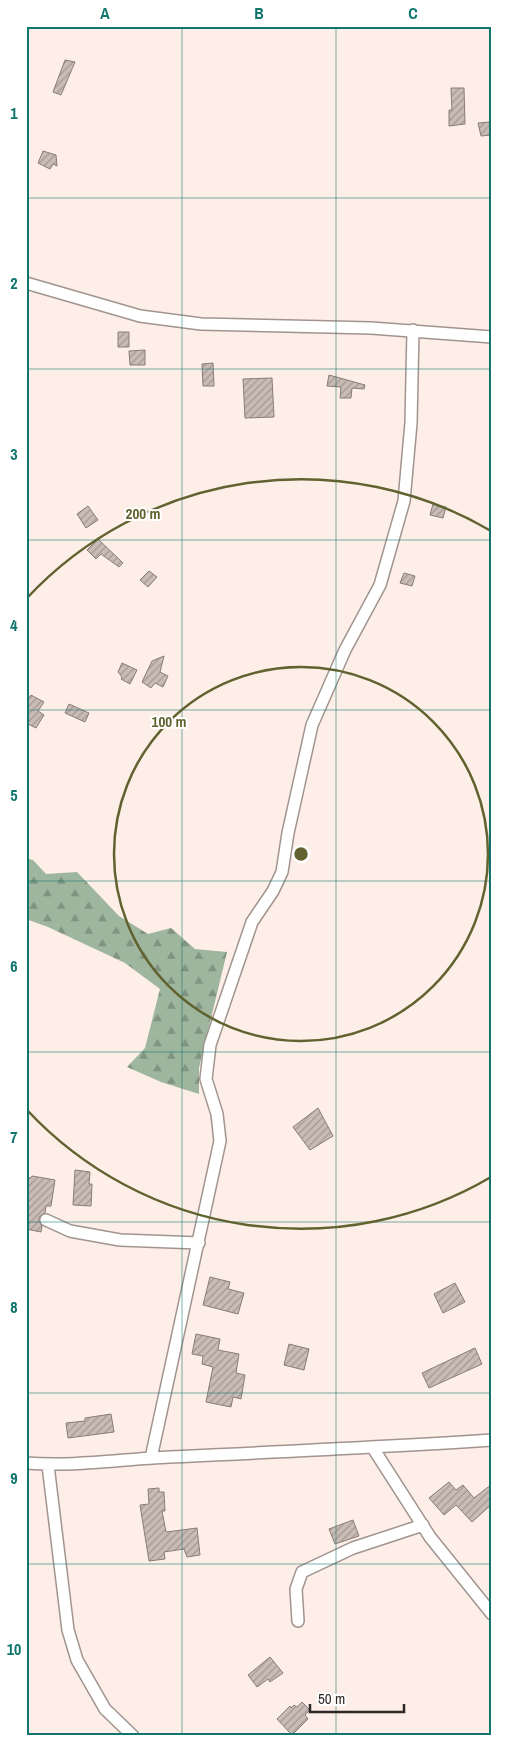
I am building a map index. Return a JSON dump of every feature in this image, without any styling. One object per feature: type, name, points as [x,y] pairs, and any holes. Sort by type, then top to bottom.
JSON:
[{"type":"street","points":[[26,283],[140,316],[201,324],[413,330],[492,337]]},
{"type":"street","points":[[150,1458],[220,1141],[217,1114],[206,1079],[210,1046],[252,922],[273,891],[282,872],[288,833],[312,724],[345,650],[380,585],[404,501],[411,423],[413,330]]},
{"type":"street","points":[[46,1220],[70,1231],[120,1240],[199,1243]]},
{"type":"street","points":[[26,1463],[48,1465],[492,1440]]},
{"type":"street","points":[[373,1448],[430,1537],[492,1614]]},
{"type":"street","points":[[48,1465],[68,1630],[77,1660],[105,1710],[133,1736]]},
{"type":"street","points":[[298,1621],[296,1589],[302,1572],[353,1548],[423,1526]]},
{"type":"green space","points":[[26,858],[33,860],[46,874],[77,872],[119,916],[148,934],[171,928],[195,949],[227,952],[199,1068],[199,1094],[161,1082],[127,1067],[145,1048],[160,989],[125,963],[48,927],[26,919]]},
{"type":"building","points":[[65,60],[75,62],[61,95],[53,92]]},
{"type":"building","points":[[451,88],[464,88],[465,124],[449,126],[449,110],[452,110]]},
{"type":"building","points":[[489,122],[491,135],[481,136],[478,123]]},
{"type":"building","points":[[43,151],[56,155],[57,166],[53,164],[50,169],[38,163]]},
{"type":"building","points":[[118,332],[129,332],[129,347],[118,347]]},
{"type":"building","points":[[145,350],[145,365],[130,365],[129,351]]},
{"type":"building","points":[[213,363],[214,386],[203,386],[202,364]]},
{"type":"building","points":[[329,375],[365,385],[364,389],[352,388],[351,398],[340,398],[341,387],[327,386]]},
{"type":"building","points":[[272,378],[274,417],[245,418],[243,379]]},
{"type":"building","points":[[433,504],[446,507],[443,518],[430,515]]},
{"type":"building","points":[[88,506],[98,520],[86,528],[77,514]]},
{"type":"building","points":[[98,539],[123,563],[119,567],[101,554],[96,559],[87,550]]},
{"type":"building","points":[[149,571],[157,577],[148,587],[140,580]]},
{"type":"building","points":[[404,573],[415,576],[412,586],[400,583]]},
{"type":"building","points":[[164,656],[160,672],[168,676],[163,687],[155,683],[151,688],[142,682],[152,661]]},
{"type":"building","points":[[122,663],[137,670],[130,684],[121,679],[122,677],[118,672]]},
{"type":"building","points":[[31,695],[44,702],[38,711],[44,715],[36,728],[26,723],[26,703]]},
{"type":"building","points":[[69,704],[89,713],[85,722],[65,713]]},
{"type":"building","points":[[318,1108],[333,1136],[310,1150],[293,1127]]},
{"type":"building","points":[[75,1170],[90,1172],[89,1184],[92,1184],[91,1206],[73,1205]]},
{"type":"building","points":[[32,1176],[55,1180],[51,1206],[46,1206],[45,1213],[39,1217],[42,1226],[41,1232],[26,1229],[26,1177],[31,1178]]},
{"type":"building","points":[[210,1277],[230,1282],[228,1289],[244,1293],[238,1314],[203,1305]]},
{"type":"building","points":[[455,1283],[465,1302],[443,1313],[434,1294]]},
{"type":"building","points":[[196,1334],[220,1339],[218,1350],[239,1354],[236,1373],[245,1375],[241,1399],[233,1397],[231,1407],[206,1402],[213,1367],[202,1364],[203,1356],[192,1354]]},
{"type":"building","points":[[289,1344],[309,1349],[304,1370],[284,1365]]},
{"type":"building","points":[[475,1348],[482,1364],[429,1388],[422,1373]]},
{"type":"building","points":[[111,1414],[114,1432],[68,1438],[66,1423],[85,1421],[85,1418]]},
{"type":"building","points":[[449,1482],[456,1490],[463,1485],[474,1498],[492,1484],[492,1504],[472,1522],[456,1505],[444,1515],[429,1498]]},
{"type":"building","points":[[159,1488],[159,1492],[164,1492],[165,1511],[162,1511],[166,1532],[197,1528],[200,1555],[187,1557],[184,1549],[164,1552],[165,1559],[149,1561],[140,1505],[149,1504],[148,1489]]},
{"type":"building","points":[[353,1520],[359,1536],[335,1544],[329,1529]]},
{"type":"building","points":[[270,1657],[283,1673],[270,1682],[268,1679],[257,1687],[248,1675]]},
{"type":"building","points":[[302,1702],[310,1710],[305,1715],[308,1719],[292,1735],[277,1719],[290,1706],[291,1708],[294,1705],[297,1707]]}]
